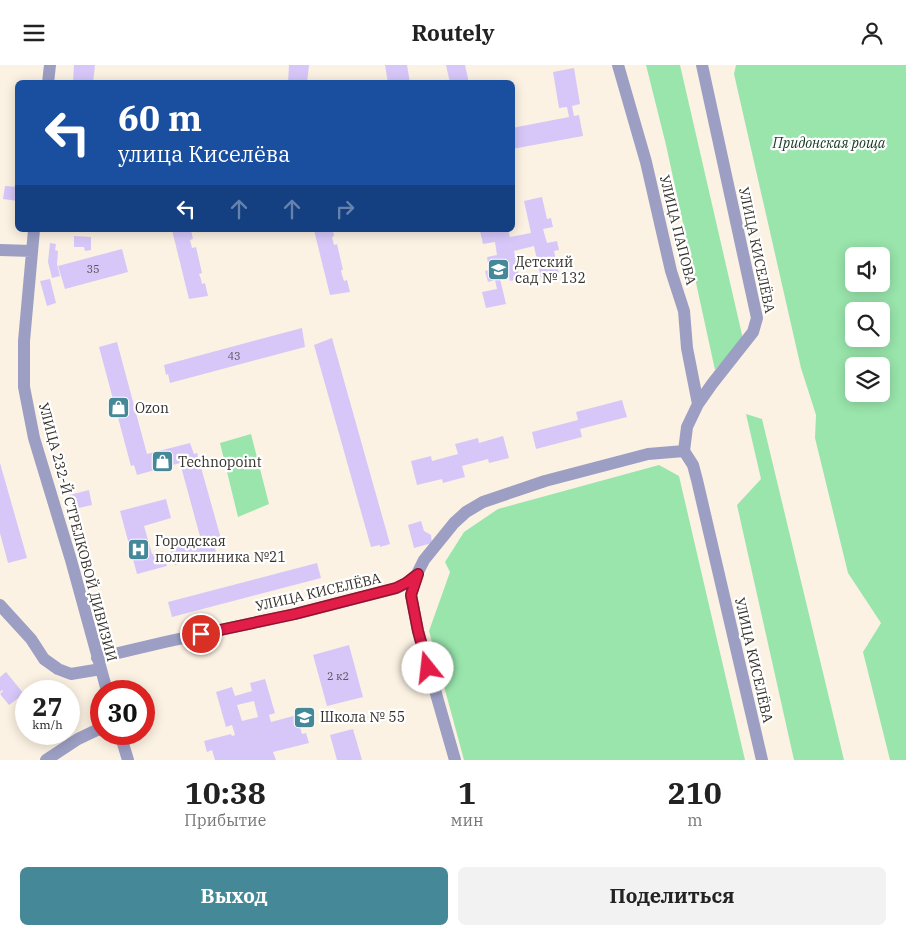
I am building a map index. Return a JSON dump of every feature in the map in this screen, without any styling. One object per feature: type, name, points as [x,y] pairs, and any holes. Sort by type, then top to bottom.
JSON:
[{"type":"street","points":[[48,80],[50,65]]},
{"type":"street","name":"УЛИЦА ПАПОВА","points":[[618,65],[648,172],[671,271],[684,311],[687,347],[698,404]]},
{"type":"street","name":"УЛИЦА КИСЕЛЁВА","points":[[702,65],[757,318],[753,332],[698,404],[687,427],[684,451],[693,465],[697,479],[762,760]]},
{"type":"street","name":"УЛИЦА 232-Й СТРЕЛКОВОЙ ДИВИЗИИ","points":[[34,232],[24,341],[24,387],[34,438],[71,559],[104,680]]},
{"type":"street","points":[[0,250],[32,251]]},
{"type":"street","name":"УЛИЦА КИСЕЛЁВА","points":[[0,605],[31,639],[44,659],[58,669],[71,674],[166,641],[295,614],[396,588],[418,574],[424,560],[454,523],[466,512],[483,501],[545,481],[648,453],[684,451]]},
{"type":"street","points":[[418,574],[411,595],[418,631],[455,760]]},
{"type":"street","points":[[46,760],[90,733]]},
{"type":"street","points":[[123,745],[128,760]]},
{"type":"green space","points":[[646,65],[680,65],[743,339],[715,370],[666,145]]},
{"type":"green space","name":"Придонская роща","points":[[736,65],[906,65],[906,760],[890,760],[863,652],[881,623],[848,573],[815,438],[816,415],[801,368],[734,74]]},
{"type":"green space","points":[[746,414],[762,419],[844,760],[794,760],[737,505],[761,479]]},
{"type":"green space","points":[[251,434],[269,504],[238,517],[220,443]]},
{"type":"green space","points":[[659,465],[679,476],[745,760],[464,760],[429,631],[450,572],[445,562],[464,532],[498,509]]},
{"type":"building","points":[[74,65],[95,65],[93,80],[73,80]]},
{"type":"building","points":[[289,65],[309,65],[307,80],[288,80]]},
{"type":"building","points":[[385,65],[407,65],[410,80],[388,80]]},
{"type":"building","points":[[446,65],[465,65],[468,80],[449,80]]},
{"type":"building","points":[[574,68],[580,104],[572,106],[574,116],[579,115],[583,136],[515,148],[515,127],[569,117],[567,107],[559,108],[553,72]]},
{"type":"building","points":[[5,186],[15,187],[15,201],[3,199]]},
{"type":"building","points":[[542,197],[547,219],[551,218],[553,227],[543,229],[547,243],[557,241],[559,250],[554,251],[559,274],[541,278],[534,246],[514,251],[520,279],[510,281],[509,277],[500,279],[506,304],[486,308],[482,292],[497,289],[495,280],[488,282],[485,271],[489,270],[487,257],[497,255],[495,242],[483,244],[480,232],[509,232],[510,237],[531,233],[524,201]]},
{"type":"building","points":[[172,232],[191,232],[193,239],[190,240],[192,248],[196,247],[202,273],[199,274],[202,284],[205,283],[208,296],[189,299]]},
{"type":"building","points":[[314,232],[333,232],[334,236],[332,237],[334,245],[337,244],[343,270],[341,270],[342,275],[344,281],[347,280],[350,292],[330,295]]},
{"type":"building","points":[[74,236],[91,237],[91,250],[85,251],[84,247],[74,247]]},
{"type":"building","points":[[50,243],[56,244],[55,250],[58,251],[57,264],[60,276],[52,278],[48,262]]},
{"type":"building","points":[[122,249],[128,272],[65,289],[58,266]]},
{"type":"building","points":[[50,279],[56,303],[47,306],[40,281]]},
{"type":"building","points":[[302,328],[305,347],[170,383],[168,374],[166,375],[164,365]]},
{"type":"building","points":[[332,338],[390,544],[380,547],[380,545],[371,547],[314,345]]},
{"type":"building","points":[[117,342],[147,454],[190,443],[194,454],[197,453],[223,546],[215,548],[216,553],[175,565],[173,560],[166,562],[167,566],[137,574],[120,511],[166,499],[171,518],[144,526],[152,554],[163,551],[164,554],[171,552],[170,548],[201,540],[180,463],[137,475],[134,465],[131,466],[99,347]]},
{"type":"building","points":[[622,400],[627,417],[580,429],[582,437],[536,449],[532,432],[578,420],[576,412]]},
{"type":"building","points":[[503,436],[509,458],[489,463],[488,459],[462,466],[465,477],[443,483],[442,479],[417,485],[411,461],[431,456],[432,461],[458,454],[455,444],[478,438],[479,443]]},
{"type":"building","points":[[0,463],[27,558],[8,563],[0,533]]},
{"type":"building","points":[[89,490],[92,505],[79,508],[75,506],[69,495]]},
{"type":"building","points":[[421,521],[424,531],[431,535],[432,543],[414,548],[408,525]]},
{"type":"building","points":[[317,563],[321,578],[172,617],[168,602]]},
{"type":"building","points":[[349,645],[363,697],[327,706],[313,655]]},
{"type":"building","points":[[6,672],[15,683],[15,701],[9,705],[0,694],[3,691],[0,692],[0,677]]},
{"type":"building","points":[[265,679],[275,713],[269,715],[271,722],[301,714],[304,725],[300,727],[302,734],[306,733],[309,743],[273,752],[276,760],[215,760],[212,750],[207,752],[204,741],[231,734],[232,736],[235,735],[232,725],[226,727],[216,692],[232,687],[235,696],[252,691],[250,683]],"holes":[[[254,701],[258,717],[242,721],[237,705]]]},
{"type":"building","points":[[353,729],[362,760],[337,760],[330,735]]},
{"type":"place","name":"Детский сад № 132","points":[[499,270]]},
{"type":"place","name":"Ozon","points":[[119,408]]},
{"type":"place","name":"Technopoint","points":[[162,462]]},
{"type":"place","name":"Городская поликлиника №21","points":[[139,549]]},
{"type":"place","name":"Школа № 55","points":[[304,717]]},
{"type":"route","points":[[201,634],[295,614],[396,588],[418,574],[411,595],[428,668]]}]
